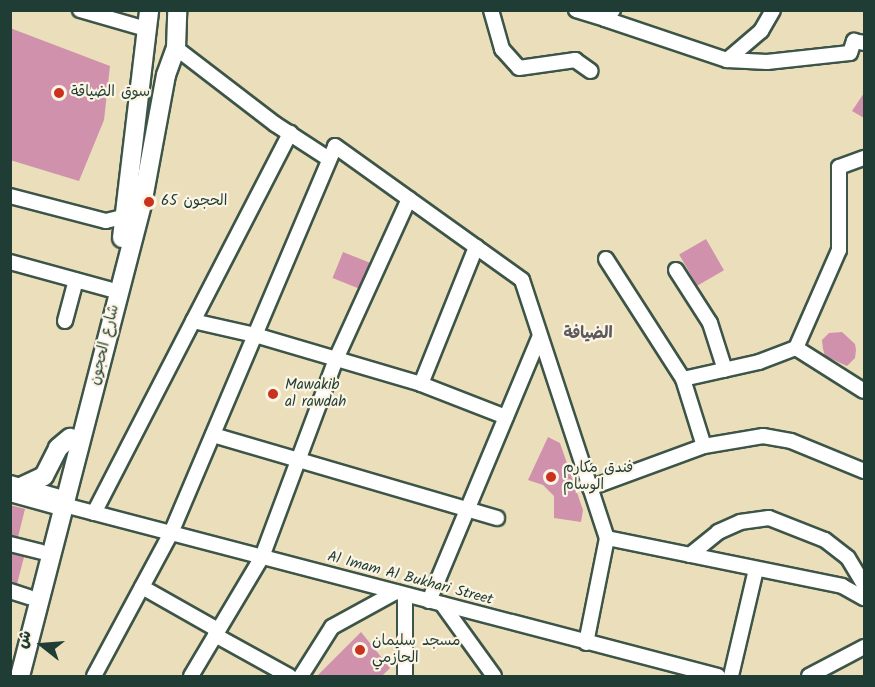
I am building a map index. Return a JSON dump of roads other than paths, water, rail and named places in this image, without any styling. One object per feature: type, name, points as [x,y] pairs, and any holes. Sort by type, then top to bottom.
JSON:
[{"type":"main road","points":[[166,75],[169,10]]},
{"type":"main road","name":"شارع الحجون","points":[[10,668],[41,552],[58,502],[143,199],[166,75],[176,48],[177,10]]},
{"type":"main road","name":"شارع الحجون","points":[[20,676],[70,438],[120,249],[126,216],[148,20]]},
{"type":"main road","points":[[15,488],[44,476],[58,448],[70,438]]},
{"type":"street","points":[[80,10],[148,20]]},
{"type":"street","points":[[491,10],[502,49],[519,68],[575,60],[591,71]]},
{"type":"street","points":[[576,10],[609,15],[727,60],[767,62],[850,53],[854,41],[864,43]]},
{"type":"street","points":[[727,60],[761,30],[773,10]]},
{"type":"street","points":[[176,48],[290,133],[329,159]]},
{"type":"street","points":[[94,513],[290,133]]},
{"type":"street","points":[[94,676],[171,533],[335,146],[522,280],[607,538],[586,642]]},
{"type":"street","points":[[796,348],[839,250],[839,167],[864,158]]},
{"type":"street","points":[[10,196],[106,221],[126,216]]},
{"type":"street","points":[[191,676],[262,557],[336,359],[409,199]]},
{"type":"street","points":[[421,384],[476,247]]},
{"type":"street","points":[[606,259],[683,379],[704,446]]},
{"type":"street","points":[[10,262],[109,289]]},
{"type":"street","points":[[676,270],[710,322],[724,370]]},
{"type":"street","points":[[65,321],[76,280]]},
{"type":"street","points":[[193,321],[255,335],[421,384],[506,417]]},
{"type":"street","points":[[494,676],[435,603],[468,509],[540,336]]},
{"type":"street","points":[[683,379],[724,370],[796,348],[864,391]]},
{"type":"street","points":[[213,435],[299,458],[497,518]]},
{"type":"street","points":[[590,488],[704,446],[763,436],[791,441],[864,471]]},
{"type":"street","name":"Al Imam Al Bukhari Street","points":[[15,488],[94,513],[718,676]]},
{"type":"street","points":[[690,555],[718,532],[740,522],[769,518],[825,540],[848,558],[864,585]]},
{"type":"street","points":[[607,538],[842,586],[864,598]]},
{"type":"street","points":[[10,544],[41,552]]},
{"type":"street","points":[[731,676],[756,569]]},
{"type":"street","points":[[142,587],[289,676]]},
{"type":"street","points":[[10,591],[29,597]]},
{"type":"street","points":[[301,676],[332,627],[400,593],[405,676]]},
{"type":"street","points":[[809,676],[864,646]]},
{"type":"place","name":"سوق الضياقة","points":[[59,93]]},
{"type":"place","name":"الحجون 65","points":[[149,202]]},
{"type":"place","name":"Mawakib al rawdah","points":[[273,394]]},
{"type":"place","name":"فندق مكارم الوسام","points":[[551,477]]},
{"type":"place","name":"مسجد سليمان الحازمي","points":[[360,650]]},
{"type":"district","name":"الضيافة","points":[[588,334]]}]
